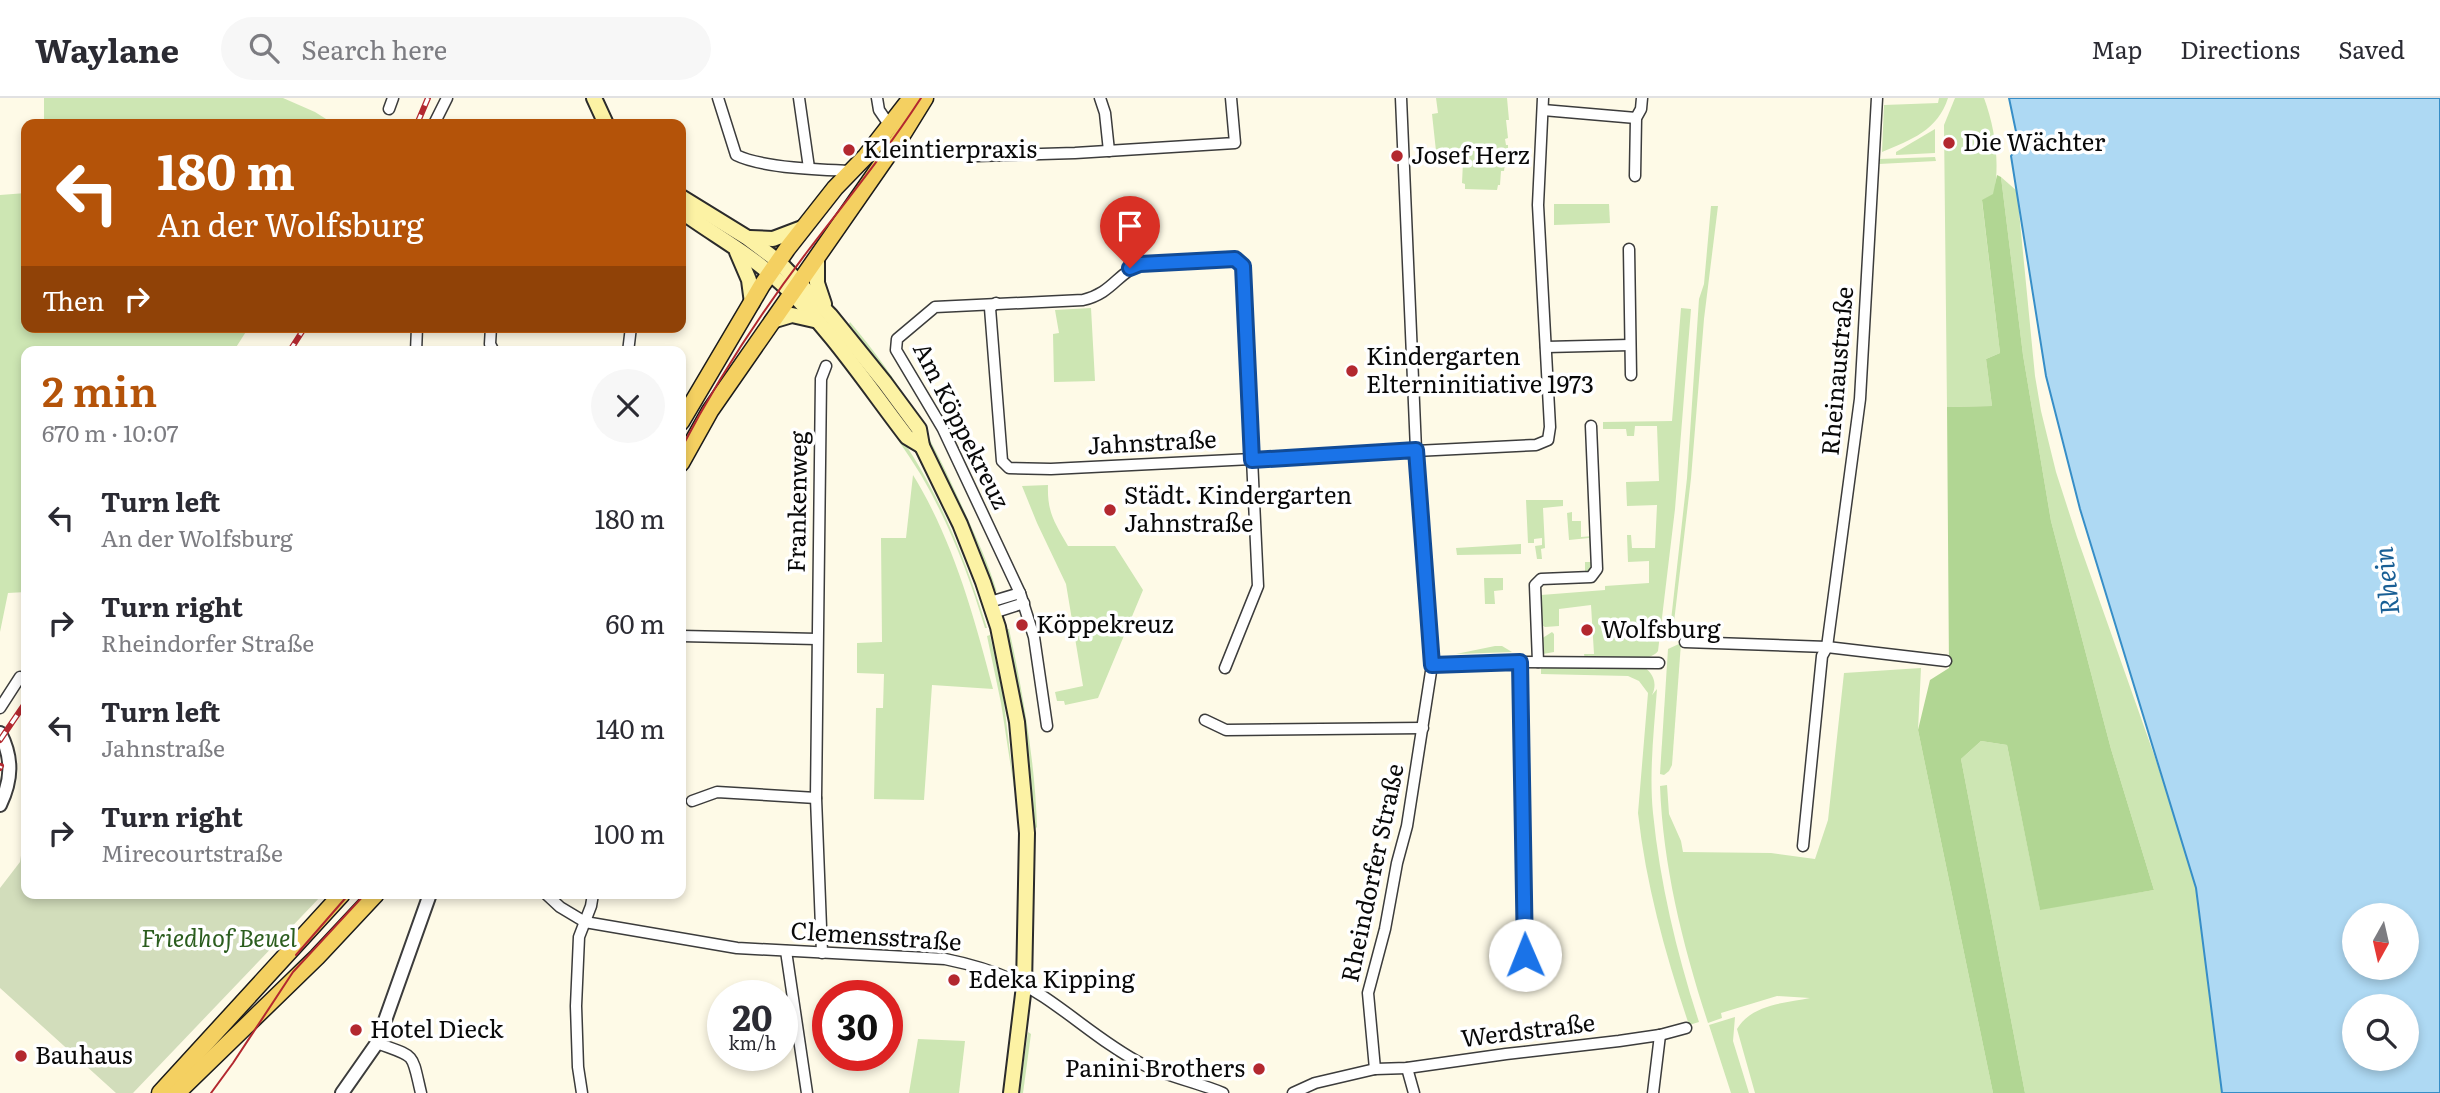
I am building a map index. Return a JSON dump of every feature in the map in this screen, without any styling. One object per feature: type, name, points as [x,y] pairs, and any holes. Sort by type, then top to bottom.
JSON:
[{"type":"main road","points":[[594,98],[604,119]]},
{"type":"main road","points":[[686,414],[774,267],[802,228],[835,188],[854,171],[911,98]]},
{"type":"main road","points":[[686,454],[710,411],[925,98]]},
{"type":"main road","points":[[686,200],[746,237],[795,288],[823,318],[840,348],[907,437],[922,446],[960,524],[991,608],[1017,722],[1028,866],[1024,986],[1011,1093]]},
{"type":"main road","points":[[686,215],[734,248],[774,267]]},
{"type":"main road","points":[[746,237],[773,239],[802,228]]},
{"type":"main road","points":[[734,248],[747,272],[752,303]]},
{"type":"main road","points":[[817,258],[823,318]]},
{"type":"main road","points":[[772,321],[792,315],[823,318]]},
{"type":"main road","points":[[160,1093],[337,899]]},
{"type":"main road","points":[[177,1093],[317,957],[371,899]]},
{"type":"street","points":[[389,109],[393,98]]},
{"type":"street","points":[[436,119],[447,98]]},
{"type":"street","points":[[718,98],[736,155],[744,159],[809,168],[854,171]]},
{"type":"street","points":[[799,98],[809,168]]},
{"type":"street","points":[[877,98],[879,110],[890,126]]},
{"type":"street","points":[[1100,98],[1105,113],[1109,151]]},
{"type":"street","points":[[977,156],[1235,143],[1231,98]]},
{"type":"street","name":"Rheindorfer Straße","points":[[1375,1069],[1368,993],[1385,929],[1406,826],[1432,665],[1416,450],[1401,98]]},
{"type":"street","points":[[1543,98],[1538,205],[1546,347],[1630,345]]},
{"type":"street","points":[[1635,176],[1636,118],[1643,98]]},
{"type":"street","name":"Rheinaustraße","points":[[1803,846],[1822,656],[1827,647],[1860,399],[1877,98]]},
{"type":"street","points":[[1542,110],[1636,118]]},
{"type":"street","points":[[1629,249],[1631,375]]},
{"type":"street","points":[[996,303],[1083,300],[1108,290],[1130,268],[1140,264],[1235,259],[1243,266],[1258,586],[1225,668]]},
{"type":"street","name":"Jahnstraße","points":[[996,303],[990,308],[990,337],[1002,461],[1009,467],[1051,469],[1536,444],[1548,440],[1550,427],[1546,347]]},
{"type":"street","name":"Am Köppekreuz","points":[[996,303],[935,307],[897,339],[895,344],[943,429],[1022,598],[1034,638],[1046,726]]},
{"type":"street","name":"Frankenweg","points":[[822,953],[817,798],[817,639],[821,379],[826,366]]},
{"type":"street","points":[[1538,662],[1535,585],[1541,579],[1591,576],[1597,569],[1591,426]]},
{"type":"street","points":[[991,608],[1022,598]]},
{"type":"street","points":[[686,636],[817,639]]},
{"type":"street","points":[[1685,642],[1827,647],[1946,661]]},
{"type":"street","points":[[1520,662],[1525,955]]},
{"type":"street","points":[[1432,665],[1520,662],[1659,663]]},
{"type":"street","points":[[0,708],[20,677]]},
{"type":"street","name":"Rheindorfer Straße","points":[[1205,720],[1226,730],[1423,728]]},
{"type":"street","points":[[0,733],[10,766],[8,785],[0,805]]},
{"type":"street","points":[[692,801],[718,792],[817,798]]},
{"type":"street","points":[[342,1093],[382,1045],[428,899]]},
{"type":"street","name":"Clemensstraße","points":[[551,899],[585,922],[737,948],[944,959],[976,965],[1003,975],[1043,996],[1098,1037],[1141,1063],[1179,1080],[1223,1093]]},
{"type":"street","points":[[582,1093],[578,1067],[576,1006],[579,937],[592,899]]},
{"type":"street","points":[[786,951],[807,1093]]},
{"type":"street","name":"Werdstraße","points":[[1375,1069],[1407,1068],[1660,1035],[1686,1028]]},
{"type":"street","points":[[1653,1093],[1660,1035]]},
{"type":"street","points":[[382,1045],[407,1053],[413,1060],[421,1093]]},
{"type":"street","points":[[1407,1068],[1414,1093]]},
{"type":"street","points":[[1293,1093],[1315,1083],[1375,1069]]},
{"type":"green space","points":[[44,98],[283,98],[326,119],[44,119]]},
{"type":"green space","points":[[1436,98],[1507,98],[1509,120],[1506,120],[1508,138],[1505,139],[1508,157],[1504,171],[1501,171],[1497,190],[1465,189],[1465,184],[1462,183],[1463,162],[1434,163],[1433,152],[1436,151],[1432,114],[1438,113]]},
{"type":"green space","points":[[1939,98],[1948,98],[1938,118],[1930,126],[1913,138],[1882,152],[1884,105],[1938,103]]},
{"type":"green space","points":[[1955,98],[1984,98],[1995,145],[1997,170],[1994,194],[1982,201],[2000,353],[1986,359],[1992,406],[1947,407],[1944,125]]},
{"type":"green space","points":[[1935,129],[1935,153],[1896,155],[1896,152]]},
{"type":"green space","points":[[1935,157],[1936,161],[1879,164],[1879,159]]},
{"type":"green space","points":[[1997,175],[2001,177],[2023,355],[2051,521],[2111,749],[2154,890],[2040,910],[2007,745],[1981,741],[1961,759],[2025,1093],[1993,1093],[1918,730],[1930,680],[1949,668],[1947,407],[1992,406],[1986,359],[2000,353],[1982,200],[1993,194]]},
{"type":"green space","points":[[2001,177],[2017,191],[2035,376],[2056,472],[2158,766],[2196,888],[2222,1093],[2025,1093],[1961,759],[1981,741],[2007,745],[2040,909],[2154,890],[2111,749],[2051,521],[2023,355]]},
{"type":"green space","points":[[21,193],[21,333],[245,333],[237,346],[21,346],[21,592],[8,593],[0,632],[0,195]]},
{"type":"green space","points":[[1554,204],[1609,204],[1610,223],[1554,225]]},
{"type":"green space","points":[[1711,206],[1718,206],[1672,639],[1669,638],[1687,478],[1699,299],[1704,284]]},
{"type":"green space","points":[[1091,308],[1095,381],[1054,382],[1053,334],[1059,333],[1055,310]]},
{"type":"green space","points":[[1681,308],[1691,309],[1675,509],[1658,651],[1635,660],[1585,660],[1584,654],[1594,654],[1591,605],[1559,609],[1559,626],[1545,627],[1542,625],[1541,595],[1649,583],[1649,561],[1628,562],[1627,535],[1631,535],[1632,548],[1655,548],[1657,505],[1627,506],[1626,482],[1659,481],[1657,426],[1635,426],[1634,436],[1627,436],[1626,429],[1603,429],[1603,422],[1672,421]]},
{"type":"green space","points":[[850,322],[885,366],[926,432],[976,538],[997,592],[993,588],[979,547],[921,426]]},
{"type":"green space","points":[[878,407],[914,458],[943,512],[967,569],[987,628],[941,512]]},
{"type":"green space","points":[[913,475],[951,552],[970,606],[993,689],[932,685],[924,800],[874,799],[876,708],[883,708],[884,674],[857,673],[857,643],[882,642],[881,538],[906,538]]},
{"type":"green space","points":[[1048,485],[1050,511],[1068,546],[1115,546],[1143,590],[1098,698],[1065,705],[1064,701],[1057,701],[1055,692],[1083,686],[1066,584],[1022,486]]},
{"type":"green space","points":[[1526,500],[1563,500],[1563,506],[1543,508],[1545,548],[1541,549],[1542,559],[1537,559],[1535,546],[1542,545],[1542,538],[1528,543]]},
{"type":"green space","points":[[1572,512],[1572,521],[1581,521],[1581,537],[1593,536],[1594,565],[1590,571],[1585,571],[1585,562],[1591,562],[1589,538],[1569,540],[1567,513]]},
{"type":"green space","points":[[1521,544],[1521,554],[1457,555],[1456,548]]},
{"type":"green space","points":[[1484,578],[1503,578],[1503,590],[1494,591],[1495,604],[1485,604]]},
{"type":"green space","points":[[1006,629],[1009,629],[1028,727],[1036,802],[1035,829],[1028,757]]},
{"type":"green space","points":[[1552,632],[1554,652],[1543,654],[1541,639]]},
{"type":"green space","points":[[990,635],[1003,695],[1015,794],[987,636]]},
{"type":"green space","points":[[1681,643],[1672,765],[1664,775],[1660,774],[1668,649]]},
{"type":"green space","points":[[1502,646],[1512,652],[1456,654]]},
{"type":"green space","points":[[1640,665],[1653,678],[1652,695],[1657,689],[1652,767],[1653,813],[1670,919],[1699,1022],[1689,1025],[1658,920],[1638,813],[1648,693],[1639,681],[1628,676],[1541,674],[1541,666]]},
{"type":"green space","points":[[1921,668],[1918,730],[1993,1093],[1755,1093],[1737,1029],[1751,1014],[1760,1010],[1780,1003],[1810,998],[1777,996],[1721,1013],[1722,1018],[1708,1023],[1676,906],[1665,846],[1660,786],[1667,785],[1669,814],[1683,852],[1771,853],[1815,859],[1828,820],[1844,673]]},
{"type":"green space","name":"Friedhof Beuel","points":[[21,856],[21,899],[318,899],[133,1093],[116,1093],[0,988],[0,888],[20,862]]},
{"type":"green space","points":[[1735,1017],[1733,1041],[1749,1093],[1731,1093],[1709,1025]]},
{"type":"green space","points":[[1028,1032],[1031,1034],[1023,1093],[1019,1093]]},
{"type":"green space","points":[[918,1039],[965,1041],[959,1093],[909,1093]]},
{"type":"water","name":"Rhein","points":[[2009,98],[2440,98],[2440,1093],[2222,1093],[2196,888],[2080,509],[2046,376],[2011,156],[2019,146]]},
{"type":"tram line","points":[[686,440],[756,323],[921,98]]},
{"type":"tram line","points":[[296,955],[345,899]]},
{"type":"tram line","points":[[211,1093],[293,972],[360,899]]},
{"type":"railway","points":[[419,119],[428,98]]},
{"type":"railway","points":[[293,346],[301,333]]},
{"type":"railway","points":[[0,740],[21,709]]},
{"type":"place","name":"Die Wächter","points":[[1949,143]]},
{"type":"place","name":"Kleintierpraxis","points":[[849,150]]},
{"type":"place","name":"Josef Herz","points":[[1397,156]]},
{"type":"place","name":"Kindergarten Elterninitiative 1973","points":[[1352,371]]},
{"type":"place","name":"Städt. Kindergarten Jahnstraße","points":[[1110,510]]},
{"type":"place","name":"Köppekreuz","points":[[1022,625]]},
{"type":"place","name":"Wolfsburg","points":[[1587,630]]},
{"type":"place","name":"Edeka Kipping","points":[[954,980]]},
{"type":"place","name":"Hotel Dieck","points":[[356,1030]]},
{"type":"place","name":"Bauhaus","points":[[21,1056]]},
{"type":"place","name":"Panini Brothers","points":[[1259,1069]]},
{"type":"route","points":[[1130,268],[1140,264],[1235,259],[1243,266],[1252,460],[1416,450],[1432,665],[1520,662],[1525,955]]}]
